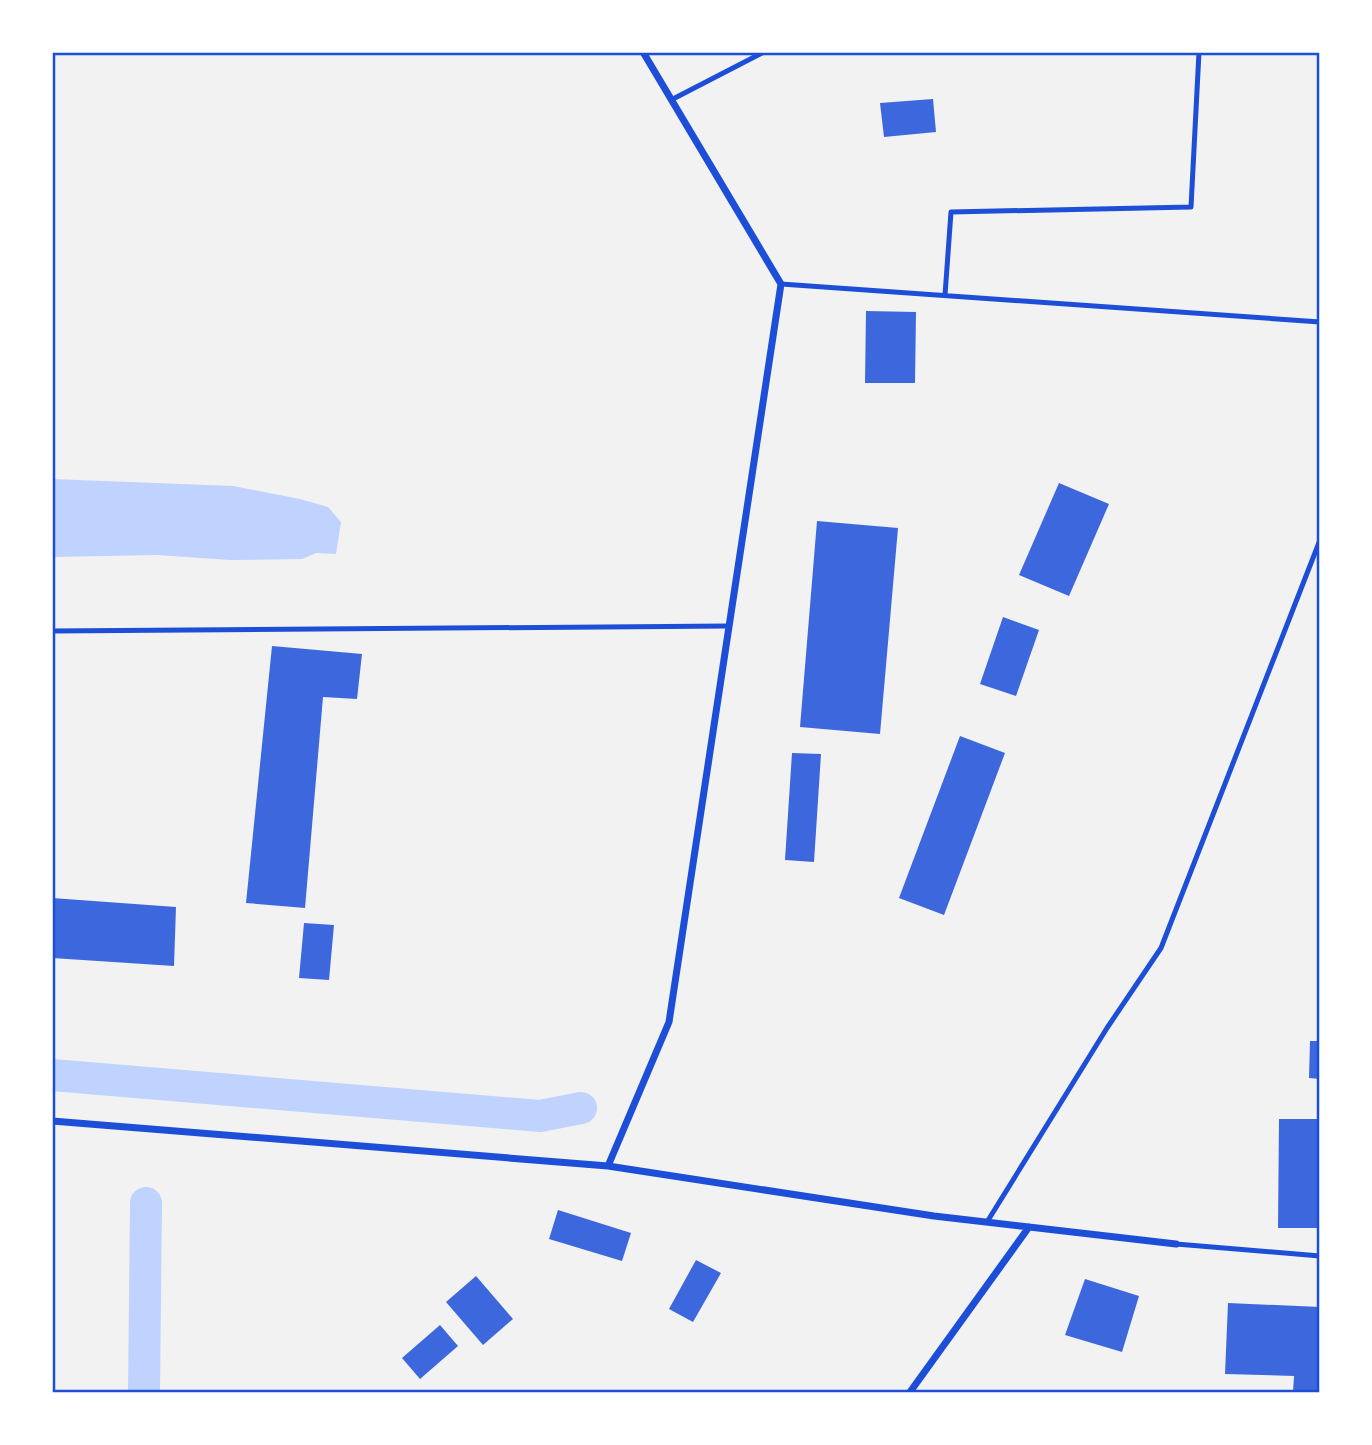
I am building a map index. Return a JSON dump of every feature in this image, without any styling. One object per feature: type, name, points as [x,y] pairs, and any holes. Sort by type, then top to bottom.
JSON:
[{"type":"street","points":[[608,1166],[669,1022],[781,284],[643,52]]},
{"type":"street","points":[[52,1121],[608,1166],[934,1216],[1176,1244]]},
{"type":"street","points":[[910,1392],[1029,1227]]},
{"type":"lane","points":[[671,100],[764,52]]},
{"type":"lane","points":[[945,295],[951,212],[1191,207],[1199,52]]},
{"type":"lane","points":[[781,284],[1320,322]]},
{"type":"lane","points":[[988,1222],[1107,1027],[1161,948],[1320,540]]},
{"type":"lane","points":[[52,631],[729,626]]},
{"type":"lane","points":[[1176,1244],[1320,1256]]},
{"type":"water","points":[[52,479],[233,486],[300,499],[328,507],[341,522],[336,554],[316,553],[302,559],[230,560],[157,555],[53,557]]},
{"type":"building","points":[[933,99],[936,132],[884,137],[880,103]]},
{"type":"building","points":[[866,311],[916,312],[915,383],[865,383]]},
{"type":"building","points":[[1059,483],[1109,504],[1069,596],[1019,575]]},
{"type":"building","points":[[817,521],[898,528],[880,734],[800,727]]},
{"type":"building","points":[[1003,617],[1039,630],[1016,696],[980,684]]},
{"type":"building","points":[[272,646],[362,654],[357,699],[323,697],[305,908],[246,903]]},
{"type":"building","points":[[960,736],[1005,753],[944,915],[899,898]]},
{"type":"building","points":[[792,753],[821,754],[814,862],[785,860]]},
{"type":"building","points":[[52,898],[176,907],[174,966],[52,958]]},
{"type":"building","points":[[304,923],[334,925],[329,980],[299,978]]},
{"type":"building","points":[[1310,1041],[1320,1041],[1320,1079],[1309,1078]]},
{"type":"building","points":[[1279,1119],[1320,1119],[1319,1228],[1278,1228]]},
{"type":"building","points":[[558,1210],[631,1233],[622,1261],[549,1239]]},
{"type":"building","points":[[696,1260],[721,1273],[693,1322],[669,1309]]},
{"type":"building","points":[[476,1276],[513,1319],[483,1345],[446,1302]]},
{"type":"building","points":[[1085,1279],[1139,1296],[1122,1352],[1065,1335]]},
{"type":"building","points":[[1228,1303],[1320,1307],[1320,1392],[1293,1392],[1294,1376],[1225,1374]]},
{"type":"building","points":[[440,1325],[458,1346],[420,1379],[402,1358]]},
{"type":"waterway","points":[[52,1075],[540,1116],[581,1108]]},
{"type":"waterway","points":[[144,1392],[146,1203]]}]
